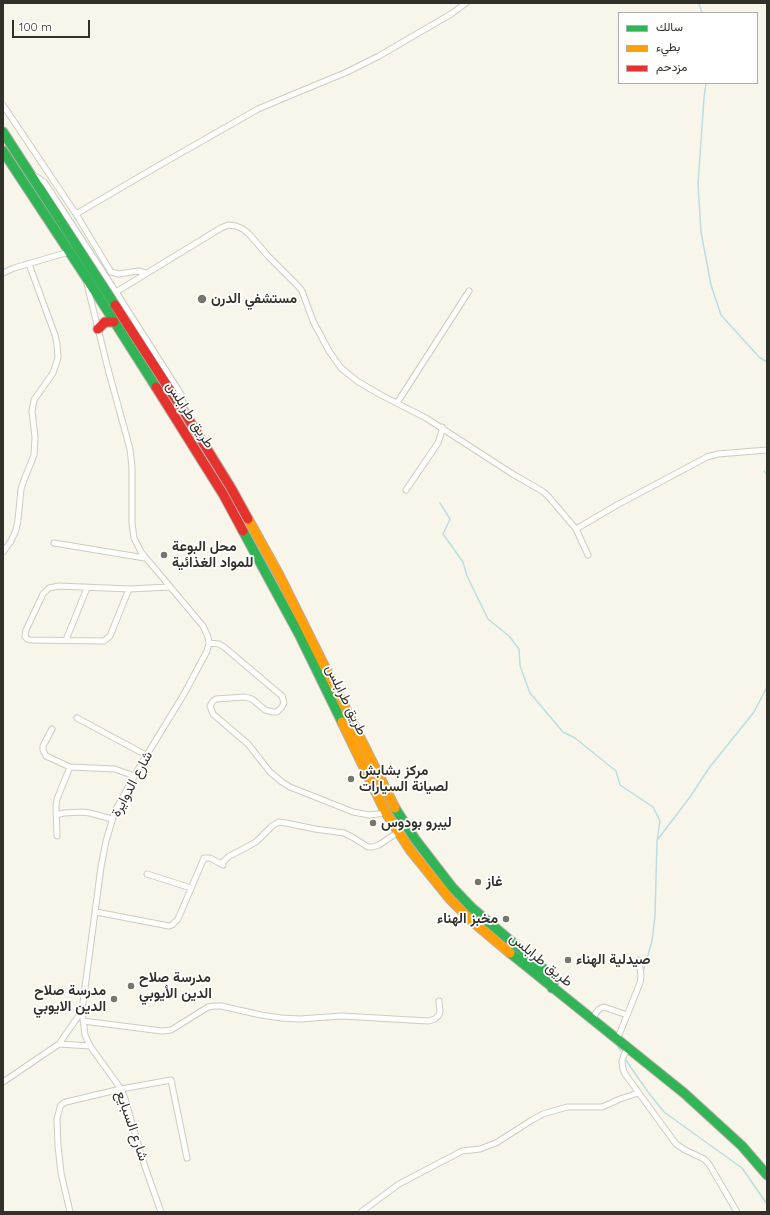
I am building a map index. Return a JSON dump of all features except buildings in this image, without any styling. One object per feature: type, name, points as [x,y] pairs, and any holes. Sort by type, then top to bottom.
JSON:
[{"type":"highway","points":[[3,132],[186,415],[231,488],[276,568],[392,804],[415,839],[452,886],[472,908],[494,928],[553,977],[554,982],[552,988]]},
{"type":"highway","name":"طريق طرابلس","points":[[3,151],[86,277],[168,408],[206,465],[227,501],[300,636],[386,813],[411,851],[450,899],[467,916],[552,988],[684,1093],[742,1146],[767,1175]]},
{"type":"highway","points":[[98,328],[105,322],[114,322]]},
{"type":"street","points":[[76,214],[258,109],[347,72],[379,56],[451,14],[466,3]]},
{"type":"street","points":[[3,105],[76,214],[111,272],[119,274],[142,271],[146,273]]},
{"type":"street","points":[[31,174],[44,183],[116,292],[181,394],[186,415]]},
{"type":"street","points":[[116,292],[221,228],[228,225],[243,229],[302,291],[313,321],[329,351],[341,368],[357,381],[442,427],[511,473],[542,491],[576,529],[588,555]]},
{"type":"street","points":[[3,273],[69,252]]},
{"type":"street","points":[[3,552],[11,541],[16,530],[21,489],[34,455],[35,438],[32,411],[34,400],[53,373],[58,358],[55,335],[29,264]]},
{"type":"street","points":[[86,277],[108,369],[130,449],[132,467],[133,530],[138,546],[145,558],[203,626],[209,643],[214,643],[224,647],[282,696],[284,703],[277,712],[273,712],[265,710],[252,699],[245,697],[216,699],[210,706],[213,714],[248,744],[270,772],[290,787],[353,812],[369,815],[386,813]]},
{"type":"street","points":[[397,403],[469,290]]},
{"type":"street","points":[[406,490],[438,443],[442,427]]},
{"type":"street","points":[[576,529],[616,505],[707,457],[718,454],[767,450]]},
{"type":"street","points":[[54,543],[145,558]]},
{"type":"street","points":[[129,589],[111,633],[107,639],[100,641],[26,639],[25,633],[44,594],[49,588],[59,586],[129,589],[170,587]]},
{"type":"street","points":[[66,640],[87,588]]},
{"type":"street","name":"شارع الدوايرة","points":[[82,1010],[101,868],[112,819],[146,755],[184,694],[207,651],[209,643]]},
{"type":"street","points":[[78,718],[146,755]]},
{"type":"street","points":[[52,729],[43,746],[44,754],[46,756],[70,767],[115,770],[134,776]]},
{"type":"street","points":[[57,836],[57,799],[70,767]]},
{"type":"street","points":[[56,815],[64,812],[90,812],[112,819]]},
{"type":"street","points":[[96,912],[169,926],[172,925],[178,919],[204,858],[210,858],[222,864],[228,857],[256,842],[272,826],[279,822],[339,832],[372,847],[379,845],[398,832]]},
{"type":"street","points":[[147,874],[191,888]]},
{"type":"street","points":[[617,1040],[641,979],[639,960]]},
{"type":"street","points":[[83,1022],[162,1031],[171,1030],[208,1007],[214,1006],[221,1006],[281,1018],[300,1019],[330,1016],[354,1016],[428,1021],[435,1019],[439,1015],[439,1001]]},
{"type":"street","points":[[592,1019],[602,1007],[606,1007],[627,1015]]},
{"type":"street","points":[[3,1082],[59,1044],[82,1010]]},
{"type":"street","name":"شارع السبايع","points":[[82,1010],[85,1034],[90,1046],[120,1089],[130,1111],[143,1161],[161,1212]]},
{"type":"street","points":[[59,1044],[90,1046]]},
{"type":"street","points":[[628,1048],[622,1061],[622,1068],[625,1074],[676,1144],[684,1150],[704,1159],[709,1164],[737,1212]]},
{"type":"street","points":[[70,1212],[61,1173],[57,1119],[60,1107],[66,1102],[120,1089],[171,1080],[187,1158]]},
{"type":"street","points":[[361,1212],[399,1184],[462,1151],[480,1148],[496,1143],[543,1114],[567,1107],[602,1107],[638,1093]]},
{"type":"waterway","points":[[699,3],[702,12]]},
{"type":"waterway","points":[[706,84],[698,184],[701,232],[711,285],[721,315],[759,357],[767,362]]},
{"type":"waterway","points":[[764,471],[767,475]]},
{"type":"waterway","points":[[440,503],[450,519],[443,534],[463,562],[467,576],[488,619],[509,636],[519,649],[520,666],[530,693],[563,732],[575,738],[616,771],[620,785],[653,807],[660,821],[657,841],[655,916],[652,941],[643,972]]},
{"type":"waterway","points":[[658,839],[690,797],[709,768],[754,712],[767,687]]},
{"type":"waterway","points":[[618,1047],[621,1051]]},
{"type":"waterway","points":[[625,1059],[664,1112],[742,1168],[767,1204]]},
{"type":"traffic: fast","points":[[3,132],[115,305]]},
{"type":"traffic: fast","points":[[3,151],[156,387]]},
{"type":"traffic: fast","points":[[243,531],[300,636],[342,722]]},
{"type":"traffic: fast","points":[[395,808],[415,839],[452,887],[472,908],[553,977],[554,982],[552,988]]},
{"type":"traffic: fast","points":[[510,953],[684,1093],[742,1146],[767,1175]]},
{"type":"traffic: slow","points":[[248,519],[279,575],[395,808]]},
{"type":"traffic: slow","points":[[342,722],[386,813],[411,851],[450,899],[472,921],[510,953]]},
{"type":"traffic: jam","points":[[115,305],[186,415],[231,488],[248,519]]},
{"type":"traffic: jam","points":[[98,329],[105,322],[114,322]]},
{"type":"traffic: jam","points":[[156,387],[223,494],[243,531]]},
{"type":"place","name":"مستشفي الدرن","points":[[202,299]]},
{"type":"place","name":"محل البوعة للمواد الغذائية","points":[[164,555]]},
{"type":"place","name":"مركز بشابش لصيانة السيارات","points":[[351,779]]},
{"type":"place","name":"ليبرو بودوس","points":[[373,823]]},
{"type":"place","name":"غاز","points":[[478,882]]},
{"type":"place","name":"مخبز الهناء","points":[[506,919]]},
{"type":"place","name":"صيدلية الهناء","points":[[568,960]]},
{"type":"place","name":"مدرسة صلاح الدين الأيوبي","points":[[131,986]]},
{"type":"place","name":"مدرسة صلاح الدين الايوبي","points":[[114,999]]}]
